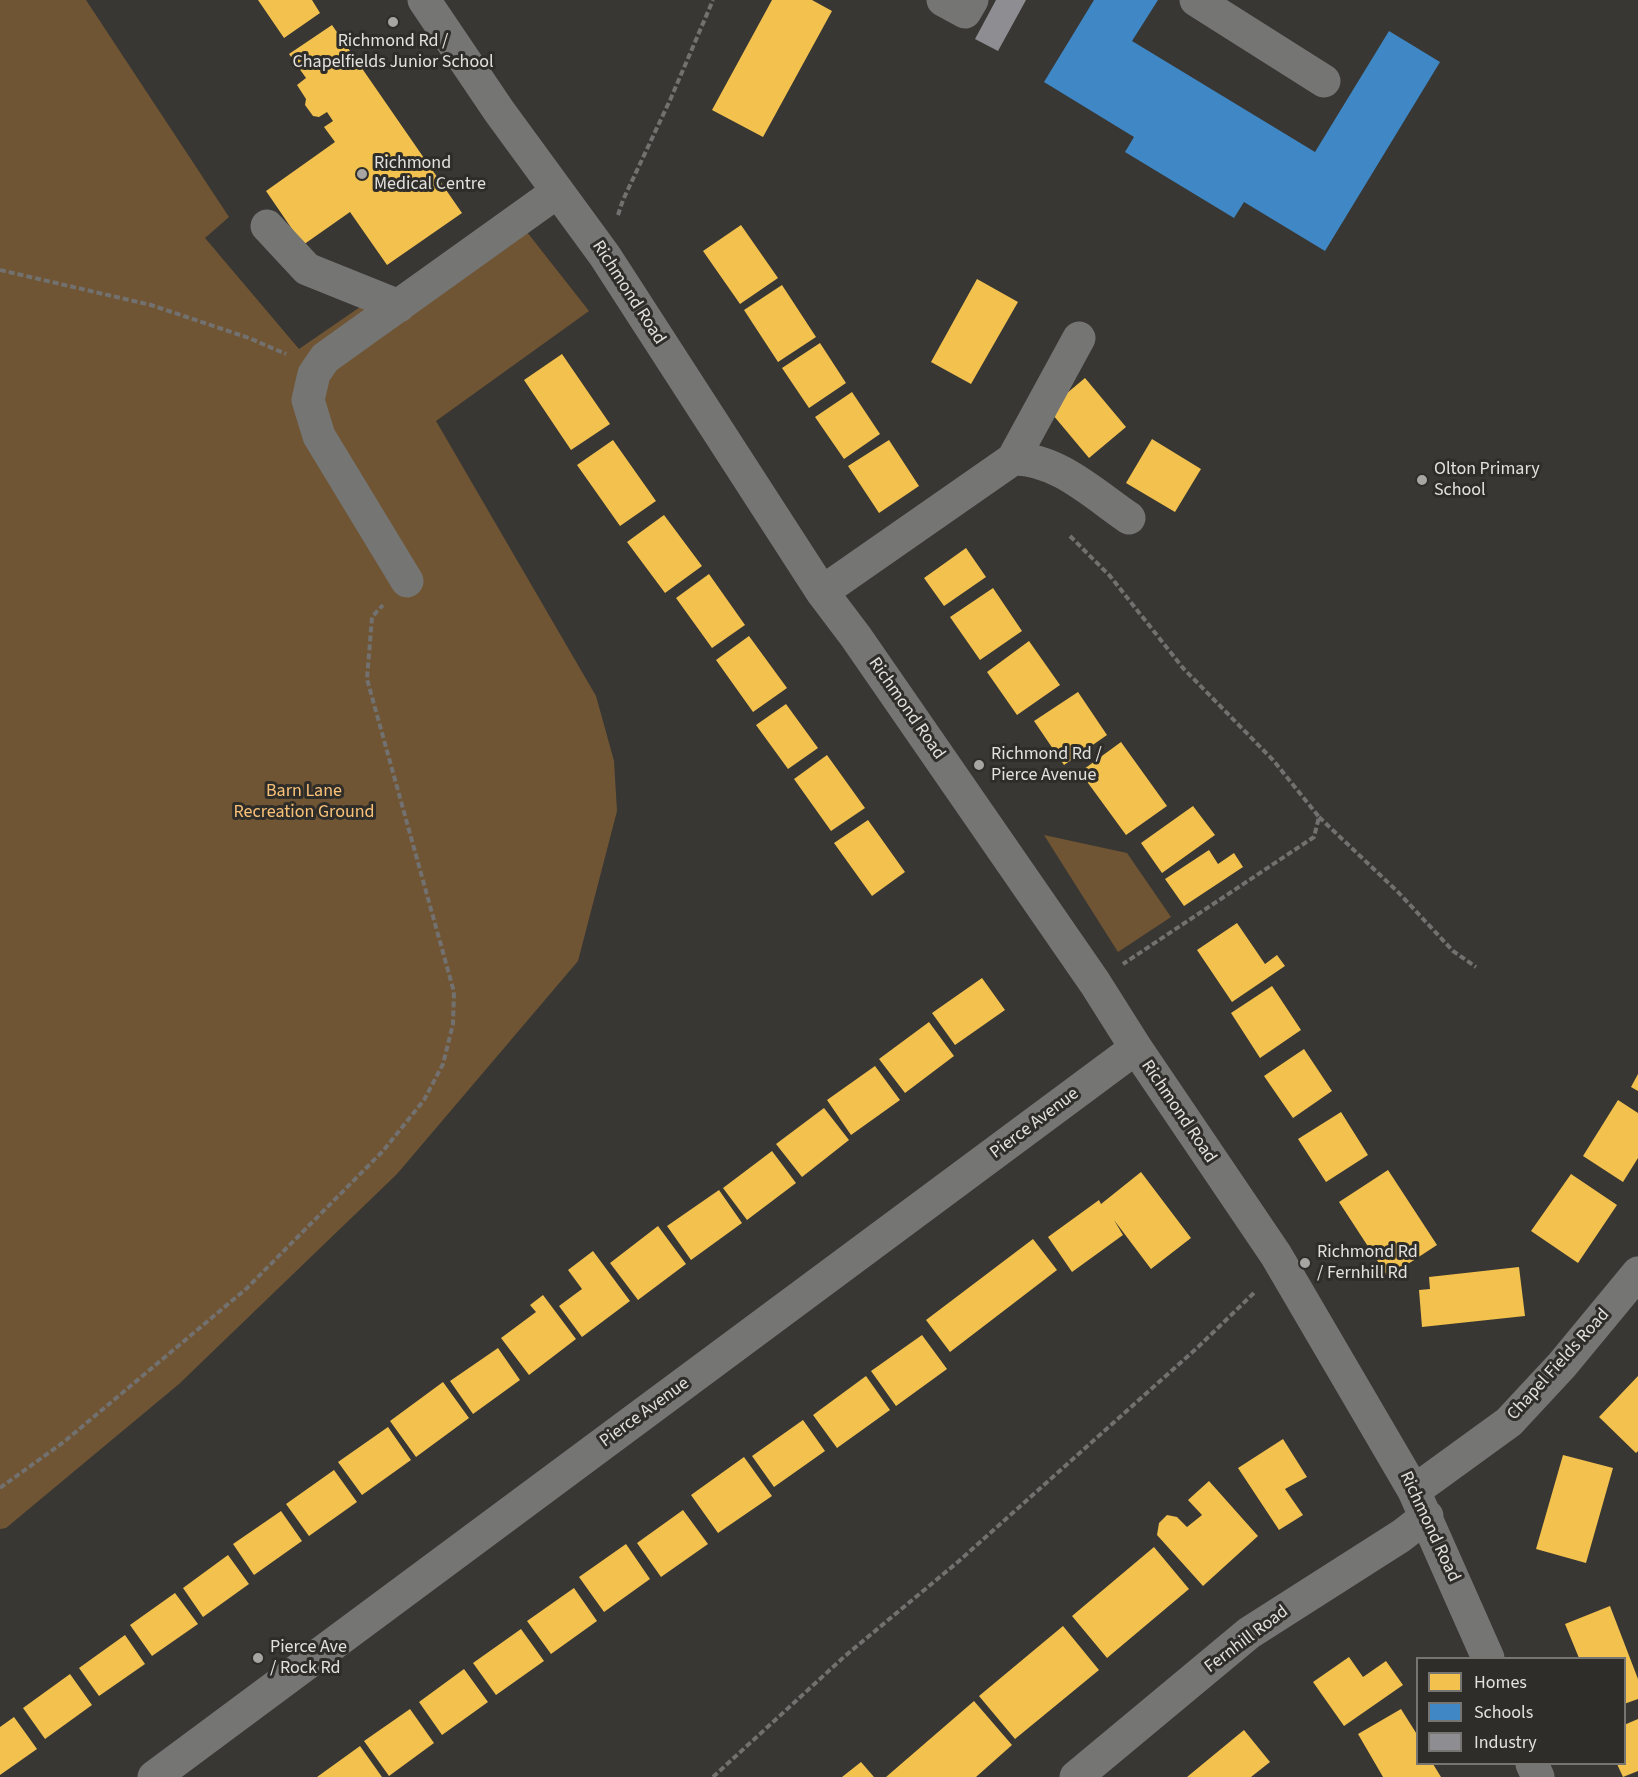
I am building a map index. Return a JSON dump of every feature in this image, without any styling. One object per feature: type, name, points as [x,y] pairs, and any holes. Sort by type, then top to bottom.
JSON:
[{"type":"street","name":"Richmond Road","points":[[424,0],[499,111],[605,256],[822,592],[1095,983],[1282,1266],[1420,1503],[1487,1657]]},
{"type":"street","points":[[944,0],[965,12],[972,0]]},
{"type":"street","points":[[1196,0],[1324,81]]},
{"type":"street","points":[[407,581],[319,436],[308,400],[314,374],[325,358],[557,192]]},
{"type":"street","points":[[267,226],[307,269],[399,306]]},
{"type":"street","points":[[822,592],[1013,459],[1079,338]]},
{"type":"street","points":[[1013,459],[1030,458],[1063,472],[1129,518]]},
{"type":"street","name":"Pierce Avenue","points":[[154,1777],[1136,1048]]},
{"type":"street","name":"Chapel Fields Road","points":[[1420,1503],[1509,1422],[1563,1365],[1638,1273]]},
{"type":"street","name":"Fernhill Road","points":[[1076,1777],[1249,1633],[1401,1536],[1420,1503]]},
{"type":"path","points":[[605,256],[623,200],[671,98],[713,0]]},
{"type":"path","points":[[0,270],[151,305],[249,338],[285,353],[314,374]]},
{"type":"path","points":[[1070,537],[1110,576],[1183,668],[1273,760],[1319,817],[1398,892],[1453,951],[1476,967]]},
{"type":"path","points":[[0,1488],[65,1441],[246,1289],[383,1152],[424,1100],[443,1064],[453,1024],[454,992],[367,679],[372,617],[407,581]]},
{"type":"path","points":[[1095,983],[1314,837],[1319,817]]},
{"type":"path","points":[[713,1777],[845,1656],[959,1561],[1197,1348],[1282,1266]]},
{"type":"green space","name":"Barn Lane Recreation Ground","points":[[0,0],[86,0],[229,217],[205,238],[299,349],[363,305],[523,227],[589,311],[436,421],[596,696],[614,761],[617,811],[578,961],[397,1174],[179,1384],[6,1528],[0,1529]]},
{"type":"green space","points":[[1044,835],[1127,853],[1171,917],[1118,952]]},
{"type":"building: Homes","points":[[258,0],[312,0],[320,13],[284,38]]},
{"type":"building: Homes","points":[[772,0],[812,0],[832,11],[763,137],[712,110]]},
{"type":"building: Homes","name":"Richmond Medical Centre","points":[[332,25],[462,213],[387,265],[350,212],[303,245],[266,191],[335,142],[324,127],[333,121],[327,112],[319,117],[313,116],[305,105],[306,99],[297,85],[306,78],[289,54]]},
{"type":"building: Homes","points":[[741,225],[778,278],[740,304],[703,251]]},
{"type":"building: Homes","points":[[977,279],[1018,302],[971,384],[931,362]]},
{"type":"building: Homes","points":[[782,285],[816,337],[778,362],[744,310]]},
{"type":"building: Homes","points":[[820,343],[846,383],[809,408],[782,368]]},
{"type":"building: Homes","points":[[562,354],[610,424],[571,450],[524,380]]},
{"type":"building: Homes","points":[[1085,378],[1126,427],[1089,458],[1048,409]]},
{"type":"building: Homes","points":[[852,392],[880,434],[844,459],[815,417]]},
{"type":"building: Homes","points":[[1152,439],[1201,469],[1175,512],[1126,483]]},
{"type":"building: Homes","points":[[613,440],[656,501],[620,526],[577,465]]},
{"type":"building: Homes","points":[[889,440],[919,486],[879,513],[848,466]]},
{"type":"building: Homes","points":[[664,515],[702,566],[665,593],[627,542]]},
{"type":"building: Homes","points":[[966,548],[986,577],[944,606],[924,578]]},
{"type":"building: Homes","points":[[709,574],[745,625],[712,648],[676,598]]},
{"type":"building: Homes","points":[[993,588],[1022,631],[980,660],[950,617]]},
{"type":"building: Homes","points":[[749,636],[787,688],[753,712],[716,660]]},
{"type":"building: Homes","points":[[1029,641],[1060,685],[1017,715],[987,672]]},
{"type":"building: Homes","points":[[1078,692],[1107,735],[1064,765],[1034,721]]},
{"type":"building: Homes","points":[[786,704],[818,748],[788,769],[756,725]]},
{"type":"building: Homes","points":[[1121,742],[1167,806],[1126,835],[1080,772]]},
{"type":"building: Homes","points":[[827,755],[865,808],[831,831],[794,779]]},
{"type":"building: Homes","points":[[1193,806],[1215,835],[1162,873],[1141,843]]},
{"type":"building: Homes","points":[[868,820],[905,872],[872,896],[834,843]]},
{"type":"building: Homes","points":[[1209,850],[1218,864],[1234,853],[1243,867],[1184,906],[1165,879]]},
{"type":"building: Homes","points":[[1237,923],[1265,964],[1277,955],[1285,966],[1232,1002],[1197,950]]},
{"type":"building: Homes","points":[[982,978],[1005,1010],[955,1045],[932,1013]]},
{"type":"building: Homes","points":[[1272,986],[1301,1030],[1260,1058],[1231,1013]]},
{"type":"building: Homes","points":[[929,1022],[954,1056],[905,1093],[879,1059]]},
{"type":"building: Homes","points":[[1304,1049],[1332,1091],[1293,1118],[1264,1076]]},
{"type":"building: Homes","points":[[875,1066],[900,1100],[851,1135],[827,1100]]},
{"type":"building: Homes","points":[[1638,1074],[1638,1091],[1631,1087]]},
{"type":"building: Homes","points":[[1618,1100],[1638,1113],[1638,1158],[1623,1182],[1583,1156]]},
{"type":"building: Homes","points":[[824,1108],[849,1140],[802,1177],[776,1144]]},
{"type":"building: Homes","points":[[1341,1112],[1368,1155],[1326,1182],[1298,1139]]},
{"type":"building: Homes","points":[[772,1151],[796,1183],[747,1220],[723,1188]]},
{"type":"building: Homes","points":[[1388,1170],[1437,1245],[1388,1277],[1339,1202]]},
{"type":"building: Homes","points":[[1141,1172],[1191,1238],[1151,1269],[1114,1220],[1123,1235],[1072,1272],[1048,1237],[1099,1200],[1101,1204]]},
{"type":"building: Homes","points":[[1571,1174],[1617,1205],[1578,1263],[1531,1231]]},
{"type":"building: Homes","points":[[719,1190],[742,1223],[691,1260],[667,1226]]},
{"type":"building: Homes","points":[[658,1226],[686,1264],[638,1300],[610,1263]]},
{"type":"building: Homes","points":[[1033,1239],[1057,1270],[950,1352],[926,1320]]},
{"type":"building: Homes","points":[[593,1251],[630,1301],[582,1337],[559,1306],[582,1289],[568,1270]]},
{"type":"building: Homes","points":[[1519,1267],[1525,1316],[1422,1327],[1419,1290],[1430,1289],[1429,1277]]},
{"type":"building: Homes","points":[[543,1295],[576,1339],[529,1375],[501,1338],[536,1312],[530,1305]]},
{"type":"building: Homes","points":[[922,1335],[947,1369],[896,1406],[871,1371]]},
{"type":"building: Homes","points":[[498,1348],[520,1380],[473,1414],[450,1381]]},
{"type":"building: Homes","points":[[866,1376],[890,1410],[837,1448],[813,1415]]},
{"type":"building: Homes","points":[[1638,1376],[1638,1451],[1636,1453],[1599,1417]]},
{"type":"building: Homes","points":[[443,1382],[469,1418],[416,1457],[390,1421]]},
{"type":"building: Homes","points":[[803,1420],[825,1451],[774,1487],[752,1456]]},
{"type":"building: Homes","points":[[388,1427],[411,1460],[362,1495],[338,1462]]},
{"type":"building: Homes","points":[[1283,1439],[1307,1477],[1285,1489],[1303,1515],[1279,1530],[1238,1468]]},
{"type":"building: Homes","points":[[1563,1455],[1613,1468],[1586,1563],[1536,1549]]},
{"type":"building: Homes","points":[[744,1457],[772,1496],[718,1533],[691,1495]]},
{"type":"building: Homes","points":[[334,1470],[357,1502],[309,1536],[286,1504]]},
{"type":"building: Homes","points":[[1209,1481],[1258,1536],[1203,1586],[1157,1535],[1159,1523],[1167,1515],[1177,1517],[1187,1527],[1202,1515],[1188,1500]]},
{"type":"building: Homes","points":[[683,1510],[708,1544],[661,1577],[637,1543]]},
{"type":"building: Homes","points":[[281,1511],[302,1541],[254,1575],[233,1544]]},
{"type":"building: Homes","points":[[626,1544],[650,1579],[604,1612],[579,1577]]},
{"type":"building: Homes","points":[[1154,1547],[1189,1589],[1107,1658],[1072,1616]]},
{"type":"building: Homes","points":[[228,1555],[249,1584],[203,1617],[183,1588]]},
{"type":"building: Homes","points":[[574,1588],[597,1621],[551,1654],[527,1621]]},
{"type":"building: Homes","points":[[175,1593],[198,1624],[152,1656],[130,1625]]},
{"type":"building: Homes","points":[[1610,1606],[1638,1679],[1638,1699],[1626,1703],[1626,1657],[1579,1657],[1565,1624]]},
{"type":"building: Homes","points":[[1063,1626],[1099,1670],[1015,1739],[979,1696]]},
{"type":"building: Homes","points":[[521,1629],[544,1661],[496,1695],[473,1663]]},
{"type":"building: Homes","points":[[125,1635],[145,1664],[99,1696],[79,1668]]},
{"type":"building: Homes","points":[[1349,1657],[1363,1677],[1386,1661],[1403,1685],[1344,1726],[1313,1682]]},
{"type":"building: Homes","points":[[464,1669],[488,1702],[442,1735],[419,1702]]},
{"type":"building: Homes","points":[[70,1674],[92,1705],[45,1739],[23,1708]]},
{"type":"building: Homes","points":[[974,1701],[1012,1745],[976,1777],[886,1777]]},
{"type":"building: Homes","points":[[410,1709],[434,1743],[389,1776],[364,1741]]},
{"type":"building: Homes","points":[[1401,1709],[1416,1733],[1416,1765],[1434,1765],[1441,1777],[1383,1777],[1358,1734]]},
{"type":"building: Homes","points":[[14,1717],[37,1749],[0,1775],[0,1727]]},
{"type":"building: Homes","points":[[1638,1719],[1638,1771],[1623,1777],[1617,1765],[1626,1765],[1626,1724]]},
{"type":"building: Homes","points":[[1244,1730],[1270,1762],[1251,1777],[1187,1777]]},
{"type":"building: Homes","points":[[360,1746],[382,1777],[317,1777],[335,1764]]},
{"type":"building: Homes","points":[[861,1762],[874,1777],[842,1777]]},
{"type":"building: Schools","points":[[1094,0],[1158,0],[1132,41],[1315,152],[1389,31],[1440,62],[1325,251],[1244,202],[1234,218],[1125,152],[1134,137],[1044,82]]},
{"type":"building: Industry","points":[[996,0],[1026,0],[998,51],[975,39]]},
{"type":"place","name":"Richmond Rd / Chapelfields Junior School","points":[[393,22]]},
{"type":"place","name":"Richmond Medical Centre","points":[[362,174]]},
{"type":"place","name":"Olton Primary School","points":[[1422,480]]},
{"type":"place","name":"Richmond Rd / Pierce Avenue","points":[[979,765]]},
{"type":"place","name":"Richmond Rd / Fernhill Rd","points":[[1305,1263]]},
{"type":"place","name":"Pierce Ave / Rock Rd","points":[[258,1658]]}]
